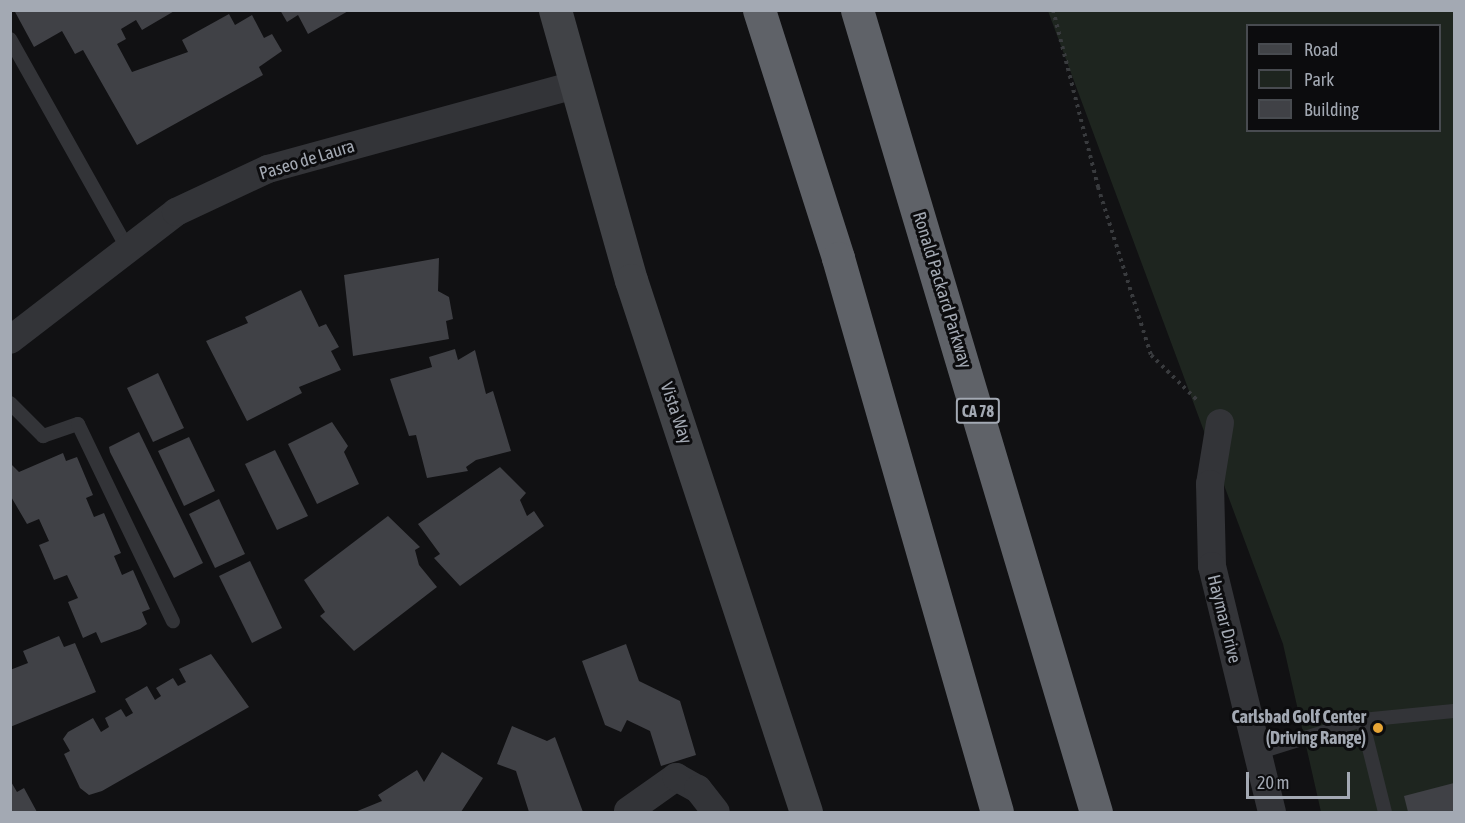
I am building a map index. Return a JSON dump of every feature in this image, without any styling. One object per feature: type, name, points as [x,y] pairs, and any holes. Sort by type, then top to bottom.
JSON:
[{"type":"highway","points":[[759,10],[838,258],[997,813]]},
{"type":"highway","name":"Ronald Packard Parkway","points":[[857,10],[1096,813]]},
{"type":"main road","name":"Vista Way","points":[[555,10],[632,280],[806,813]]},
{"type":"street","name":"Paseo de Laura","points":[[10,340],[176,212],[268,169],[576,85]]},
{"type":"street","name":"Haymar Drive","points":[[1220,423],[1210,484],[1212,566],[1272,813]]},
{"type":"street","points":[[628,811],[676,777],[698,789],[716,813]]},
{"type":"lane","points":[[10,39],[128,249]]},
{"type":"lane","points":[[10,403],[43,436],[78,424],[173,621]]},
{"type":"lane","points":[[1257,753],[1362,720],[1455,711]]},
{"type":"lane","points":[[1362,720],[1385,813]]},
{"type":"path","points":[[1053,10],[1098,187],[1151,355],[1220,423]]},
{"type":"green space","points":[[1048,11],[1454,11],[1454,812],[1321,812],[1283,644]]},
{"type":"building","points":[[14,10],[176,10],[142,30],[136,20],[121,29],[126,39],[117,44],[132,72],[188,52],[182,40],[229,14],[235,25],[252,15],[264,38],[272,34],[282,51],[259,67],[263,75],[137,145],[83,50],[75,54],[62,31],[34,47]]},
{"type":"building","points":[[280,10],[350,10],[308,34],[298,15],[287,22]]},
{"type":"building","points":[[439,258],[438,291],[449,297],[453,319],[446,321],[449,339],[353,356],[344,275]]},
{"type":"building","points":[[301,290],[319,327],[326,324],[339,347],[331,351],[341,370],[299,387],[302,393],[247,421],[206,341],[248,323],[245,317]]},
{"type":"building","points":[[455,349],[458,360],[475,350],[486,394],[493,391],[511,451],[476,460],[466,467],[468,471],[427,478],[416,435],[409,436],[390,379],[432,367],[429,357]]},
{"type":"building","points":[[158,373],[184,428],[153,442],[127,388]]},
{"type":"building","points":[[332,422],[348,446],[344,452],[359,484],[317,504],[288,444]]},
{"type":"building","points":[[139,432],[203,563],[174,578],[110,452],[109,447]]},
{"type":"building","points":[[189,437],[215,491],[184,506],[158,451]]},
{"type":"building","points":[[275,450],[308,516],[277,530],[245,464]]},
{"type":"building","points":[[63,453],[66,461],[77,457],[93,495],[86,498],[94,517],[104,513],[121,553],[114,556],[122,575],[133,570],[150,609],[142,612],[147,624],[140,629],[101,643],[96,632],[83,638],[68,602],[78,598],[67,575],[54,580],[39,545],[49,541],[39,519],[27,524],[10,495],[10,463],[19,472]]},
{"type":"building","points":[[500,467],[526,493],[520,500],[527,516],[534,511],[544,526],[460,586],[434,558],[440,554],[418,524]]},
{"type":"building","points":[[219,499],[245,554],[215,568],[189,514]]},
{"type":"building","points":[[388,516],[420,547],[415,550],[419,565],[437,587],[354,651],[320,616],[325,612],[304,580]]},
{"type":"building","points":[[250,561],[282,628],[252,643],[219,576]]},
{"type":"building","points":[[59,636],[64,647],[75,643],[96,692],[10,727],[10,670],[28,663],[23,651]]},
{"type":"building","points":[[626,644],[639,681],[680,701],[696,755],[661,766],[650,731],[627,720],[621,732],[605,725],[582,661]]},
{"type":"building","points":[[211,654],[249,707],[102,791],[89,795],[80,788],[64,754],[70,751],[63,739],[68,732],[93,718],[101,732],[109,727],[105,718],[121,709],[126,717],[133,713],[125,699],[147,686],[155,700],[161,696],[156,688],[173,678],[178,686],[186,682],[179,669]]},
{"type":"building","points":[[512,726],[547,741],[555,737],[583,812],[529,812],[516,771],[497,764]]},
{"type":"building","points":[[442,752],[483,778],[461,812],[355,812],[382,801],[378,795],[417,770],[424,782]]},
{"type":"building","points":[[10,780],[17,792],[24,788],[37,812],[10,812]]},
{"type":"building","points":[[1454,783],[1454,812],[1408,812],[1404,796]]},
{"type":"place","name":"Carlsbad Golf Center (Driving Range)","points":[[1378,728]]}]
